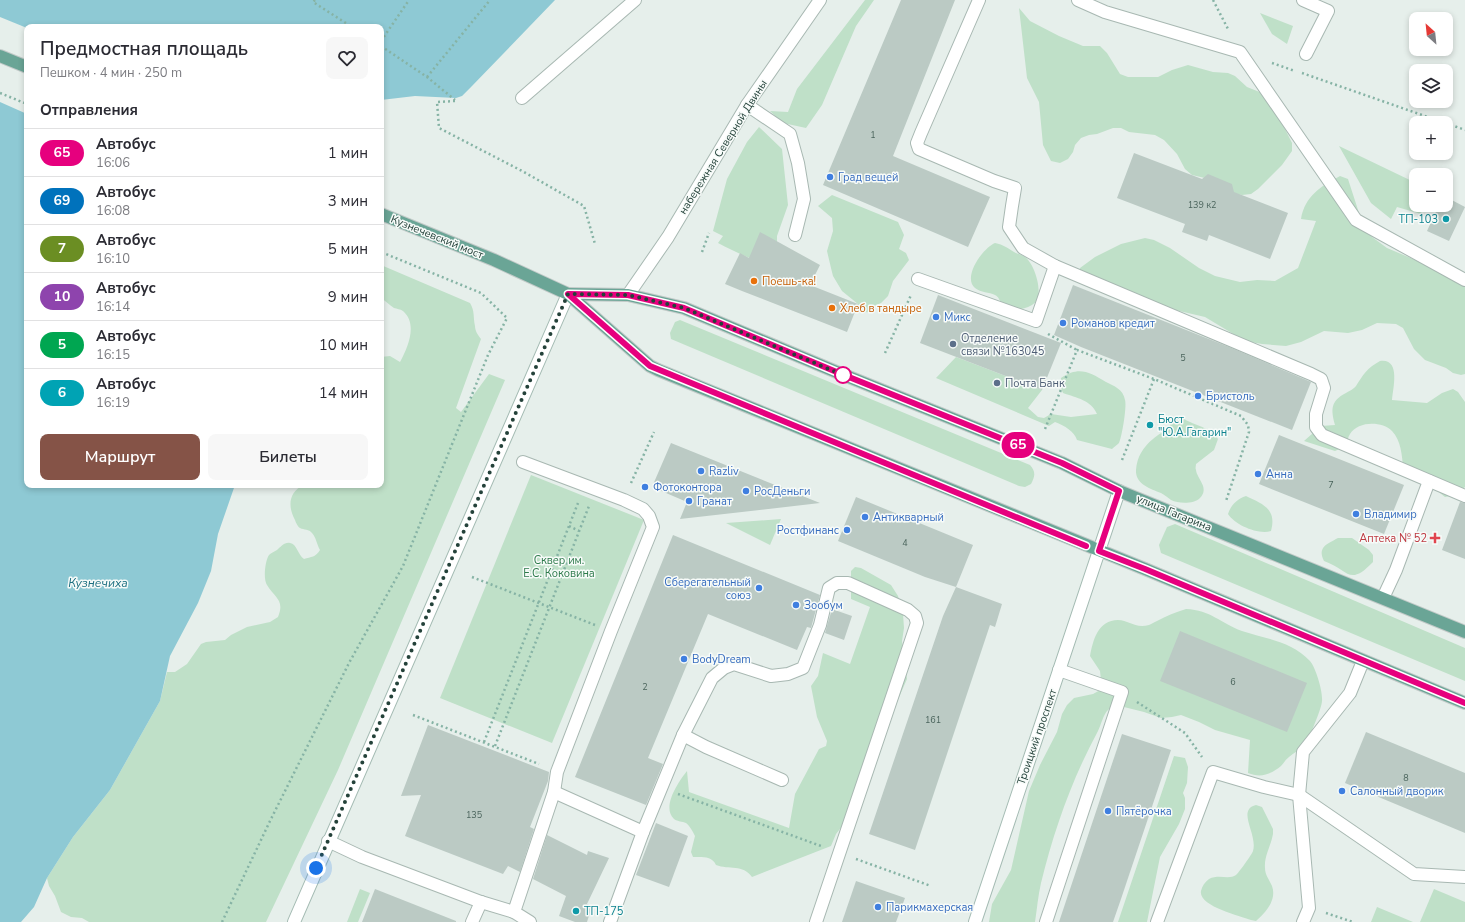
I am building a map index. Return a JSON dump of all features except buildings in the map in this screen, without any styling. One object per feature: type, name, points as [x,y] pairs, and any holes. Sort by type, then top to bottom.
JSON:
[{"type":"main road","points":[[0,56],[24,66]]},
{"type":"main road","name":"Кузнечевский мост","points":[[384,215],[494,260]]},
{"type":"main road","name":"улица Гагарина","points":[[494,260],[568,294],[650,366],[1145,569],[1465,703]]},
{"type":"main road","name":"улица Гагарина","points":[[568,294],[628,295],[684,308],[839,373],[1062,463],[1119,491],[1465,632]]},
{"type":"street","points":[[522,98],[635,0]]},
{"type":"street","name":"набережная Северной Двины","points":[[628,295],[668,237],[746,105],[820,0]]},
{"type":"street","points":[[979,0],[917,143],[919,149],[994,181],[1016,188],[1009,227],[1023,248],[1054,266],[1321,379],[1324,388],[1316,414],[1316,427],[1322,435],[1429,482],[1465,496]]},
{"type":"street","points":[[1078,0],[1105,12],[1240,52],[1356,220],[1465,280]]},
{"type":"street","points":[[1303,0],[1328,11],[1306,54]]},
{"type":"street","points":[[746,105],[790,134],[798,163],[804,199],[795,235]]},
{"type":"street","points":[[918,279],[1036,321],[1054,266]]},
{"type":"street","points":[[294,922],[328,841],[568,294]]},
{"type":"street","points":[[514,912],[554,792],[557,772],[653,526],[649,516],[643,509],[624,500],[523,462]]},
{"type":"street","points":[[1383,598],[1396,570],[1429,482]]},
{"type":"street","name":"Троицкий проспект","points":[[975,922],[1119,491]]},
{"type":"street","points":[[610,922],[643,832],[683,735],[712,678],[724,668],[734,664],[771,676],[788,674],[802,668],[820,625],[829,588],[837,583],[848,583],[908,610],[915,616],[917,623],[816,922]]},
{"type":"street","points":[[1303,922],[1309,908],[1299,795],[1303,752],[1350,693],[1363,661]]},
{"type":"street","points":[[1046,922],[1122,692],[1059,670]]},
{"type":"street","points":[[683,735],[706,747],[782,780]]},
{"type":"street","points":[[1157,922],[1213,772],[1264,787],[1299,795],[1414,874],[1465,877]]},
{"type":"street","points":[[554,792],[643,832]]},
{"type":"street","points":[[328,841],[362,857],[481,902],[514,912],[530,922]]},
{"type":"street","points":[[472,922],[481,902]]},
{"type":"path","points":[[315,0],[314,2],[347,24]]},
{"type":"path","points":[[384,37],[409,0]]},
{"type":"path","points":[[426,77],[490,0]]},
{"type":"path","points":[[1213,0],[1240,52]]},
{"type":"path","points":[[384,48],[426,77],[455,100],[437,102],[439,128],[524,172],[584,206],[595,244]]},
{"type":"path","points":[[1270,62],[1425,116]]},
{"type":"path","points":[[0,93],[24,103]]},
{"type":"path","points":[[1453,126],[1465,130]]},
{"type":"path","points":[[702,252],[709,233]]},
{"type":"path","points":[[222,922],[270,821],[349,663],[403,566],[488,355],[506,318],[480,293],[384,253]]},
{"type":"path","points":[[885,353],[918,279]]},
{"type":"path","points":[[1036,321],[1035,326],[1077,350],[1154,379],[1240,416],[1248,425],[1249,432],[1226,501]]},
{"type":"path","points":[[1045,429],[1077,350]]},
{"type":"path","points":[[1122,460],[1154,379]]},
{"type":"path","points":[[624,500],[654,432]]},
{"type":"path","points":[[484,742],[569,526],[590,487]]},
{"type":"path","points":[[495,746],[579,531],[590,487]]},
{"type":"path","points":[[569,526],[579,531]]},
{"type":"path","points":[[472,577],[611,631]]},
{"type":"path","points":[[1122,692],[1185,733],[1213,772]]},
{"type":"path","points":[[413,715],[495,746],[557,772]]},
{"type":"path","points":[[662,788],[931,886]]},
{"type":"path","points":[[1309,908],[1353,922]]},
{"type":"green space","points":[[865,0],[874,0],[856,26],[822,105],[806,128],[783,123],[770,111],[788,112],[797,89]]},
{"type":"green space","points":[[1019,8],[1030,21],[1059,36],[1083,46],[1100,46],[1107,53],[1120,74],[1128,77],[1158,77],[1172,70],[1188,65],[1213,72],[1228,73],[1235,76],[1247,87],[1262,93],[1282,123],[1292,143],[1292,151],[1282,165],[1258,189],[1251,194],[1242,195],[1233,193],[1209,179],[1192,175],[1185,169],[1177,154],[1164,140],[1155,135],[1129,132],[1121,128],[1113,128],[1081,138],[1075,145],[1073,152],[1068,159],[1060,163],[1051,161],[1043,145],[1039,102],[1027,78]]},
{"type":"green space","points":[[1260,13],[1293,26],[1287,44],[1272,34]]},
{"type":"green space","points":[[759,127],[782,149],[788,205],[777,236],[777,242],[767,266],[718,243],[723,236],[713,231],[727,179],[747,142]]},
{"type":"green space","points":[[1339,146],[1409,180],[1409,210],[1397,207],[1391,219],[1371,203]]},
{"type":"green space","points":[[1340,176],[1348,179],[1359,213],[1372,237],[1387,248],[1413,259],[1465,285],[1465,374],[1461,375],[1453,373],[1446,368],[1425,360],[1414,349],[1403,328],[1396,324],[1377,323],[1362,330],[1348,333],[1324,331],[1301,342],[1286,346],[1262,344],[1245,341],[1205,317],[1175,310],[1079,276],[1080,268],[1095,257],[1121,244],[1145,238],[1154,240],[1170,248],[1199,268],[1215,276],[1240,282],[1257,280],[1275,281],[1298,268],[1316,221],[1301,219],[1306,204],[1320,188]]},
{"type":"green space","points":[[832,195],[898,222],[904,235],[899,249],[906,253],[909,260],[893,281],[888,296],[881,303],[874,306],[869,312],[855,313],[858,304],[842,291],[833,276],[827,251],[833,231],[832,218],[818,206]]},
{"type":"green space","points":[[995,243],[1003,245],[1015,253],[1024,256],[1032,266],[1038,281],[1039,289],[1036,301],[1032,305],[1015,310],[1008,308],[996,296],[977,290],[972,283],[972,270],[976,263],[985,251]]},
{"type":"green space","points":[[384,266],[470,303],[472,306],[476,330],[481,339],[456,408],[461,412],[489,374],[505,380],[338,770],[266,922],[89,922],[82,918],[71,917],[61,912],[47,878],[73,837],[110,790],[160,701],[167,672],[175,672],[187,664],[201,644],[225,640],[231,635],[247,627],[270,622],[278,617],[280,603],[267,585],[265,579],[266,566],[270,554],[284,544],[288,543],[294,545],[304,559],[315,555],[320,550],[312,533],[308,530],[300,528],[296,522],[290,505],[294,492],[298,488],[384,488],[384,357],[390,356],[400,362],[406,350],[411,329],[408,316],[400,309],[394,308],[384,300]]},
{"type":"green space","points":[[680,320],[1030,465],[1034,472],[1031,484],[1025,487],[1019,486],[671,339],[670,333],[675,322]]},
{"type":"green space","points":[[956,357],[1042,390],[1028,408],[1038,417],[1044,418],[1051,414],[1071,417],[1097,414],[1087,403],[1063,393],[1060,386],[1061,378],[1073,372],[1079,371],[1094,375],[1118,388],[1124,396],[1125,415],[1119,443],[1112,449],[1077,440],[1071,431],[1055,422],[1049,426],[936,378]]},
{"type":"green space","points":[[1380,361],[1387,361],[1391,364],[1393,369],[1394,382],[1392,400],[1427,403],[1442,393],[1453,389],[1458,392],[1465,402],[1465,487],[1456,495],[1445,497],[1440,493],[1431,477],[1403,467],[1400,448],[1395,435],[1392,431],[1382,425],[1370,424],[1359,427],[1350,434],[1346,446],[1335,451],[1304,441],[1321,426],[1335,425],[1333,415],[1334,403],[1337,399],[1355,387],[1366,372]]},
{"type":"green space","points":[[1180,416],[1210,431],[1218,439],[1214,450],[1196,464],[1197,473],[1204,491],[1203,494],[1197,500],[1186,503],[1171,500],[1148,488],[1138,479],[1136,475],[1139,457],[1146,445],[1167,429],[1173,418]]},
{"type":"green space","name":"Сквер им. Е.С. Коковина","points":[[531,475],[644,520],[552,743],[440,698]]},
{"type":"green space","points":[[1246,496],[1263,505],[1270,512],[1272,517],[1271,531],[1260,532],[1247,528],[1236,522],[1228,514],[1235,503]]},
{"type":"green space","points":[[781,519],[770,545],[726,523]]},
{"type":"green space","points":[[1175,524],[1465,648],[1465,681],[1161,553],[1159,545],[1167,527]]},
{"type":"green space","points":[[1338,538],[1352,538],[1369,550],[1373,555],[1373,562],[1365,570],[1354,575],[1349,574],[1324,561],[1322,549],[1324,546]]},
{"type":"green space","points":[[855,567],[861,568],[891,585],[898,596],[903,614],[904,628],[902,641],[907,679],[843,825],[836,834],[831,846],[752,877],[744,870],[716,865],[712,860],[707,858],[693,857],[691,852],[695,836],[686,823],[674,819],[670,814],[669,808],[670,801],[676,787],[687,771],[689,792],[789,828],[795,794],[819,749],[826,746],[827,741],[817,717],[811,686],[818,676],[823,653],[850,664],[870,607],[851,599],[851,571]]},
{"type":"green space","points":[[1186,609],[1209,614],[1234,628],[1286,645],[1303,654],[1310,661],[1319,680],[1322,701],[1320,710],[1304,746],[1273,772],[1265,775],[1252,775],[1248,773],[1250,740],[1215,730],[1181,715],[1161,718],[1116,705],[1113,706],[1105,715],[1080,768],[1058,824],[1041,883],[1035,922],[989,922],[992,904],[1011,870],[1029,791],[1040,765],[1057,732],[1062,714],[1067,705],[1074,698],[1093,694],[1102,689],[1100,671],[1090,656],[1095,638],[1101,627],[1106,623],[1118,620],[1140,626],[1150,625],[1167,616]]},
{"type":"green space","points":[[1174,756],[1185,758],[1188,767],[1187,783],[1183,793],[1185,798],[1185,809],[1179,824],[1160,857],[1147,922],[1118,922]]},
{"type":"green space","points":[[1256,805],[1262,807],[1273,829],[1265,870],[1272,886],[1273,896],[1270,905],[1256,921],[1213,906],[1202,896],[1201,891],[1204,884],[1209,879],[1236,875],[1250,856],[1253,851],[1254,844],[1249,824],[1248,812],[1250,808]]},
{"type":"green space","points":[[360,889],[370,893],[358,922],[347,922]]},
{"type":"green space","points":[[1434,889],[1465,902],[1465,922],[1420,922]]},
{"type":"green space","points":[[1377,907],[1413,922],[1371,922]]},
{"type":"water","name":"Кузнечиха","points":[[0,0],[555,0],[462,96],[456,98],[415,96],[384,100],[384,24],[24,24],[24,488],[234,488],[218,534],[211,571],[198,603],[170,656],[160,701],[110,790],[73,837],[47,878],[34,907],[21,922],[0,922]]},
{"type":"pier","points":[[0,17],[24,27],[24,113],[0,102]]},
{"type":"bus line","name":"65","points":[[1086,546],[658,370],[650,366],[568,294],[628,295],[684,308],[839,373],[1062,463],[1119,491],[1099,551],[1465,703]]},
{"type":"place","name":"Град вещей","points":[[830,177]]},
{"type":"place","name":"ТП-103","points":[[1446,219]]},
{"type":"place","name":"Поешь-ка!","points":[[754,281]]},
{"type":"place","name":"Хлеб в тандыре","points":[[832,308]]},
{"type":"place","name":"Микс","points":[[936,317]]},
{"type":"place","name":"Романов кредит","points":[[1063,323]]},
{"type":"place","name":"Отделение связи №163045","points":[[953,344]]},
{"type":"place","name":"Почта Банк","points":[[997,383]]},
{"type":"place","name":"Бристоль","points":[[1198,396]]},
{"type":"place","name":"Бюст \"Ю.А.Гагарин\"","points":[[1150,425]]},
{"type":"place","name":"Razliv","points":[[701,471]]},
{"type":"place","name":"Анна","points":[[1258,474]]},
{"type":"place","name":"Фотоконтора","points":[[645,487]]},
{"type":"place","name":"РосДеньги","points":[[746,491]]},
{"type":"place","name":"Гранат","points":[[689,501]]},
{"type":"place","name":"Владимир","points":[[1356,514]]},
{"type":"place","name":"Антикварный","points":[[865,517]]},
{"type":"place","name":"Ростфинанс","points":[[847,530]]},
{"type":"place","name":"Аптека № 52","points":[[1435,538]]},
{"type":"place","name":"Сберегательный союз","points":[[759,588]]},
{"type":"place","name":"Зообум","points":[[796,605]]},
{"type":"place","name":"BodyDream","points":[[684,659]]},
{"type":"place","name":"Салонный дворик","points":[[1342,791]]},
{"type":"place","name":"Пятёрочка","points":[[1108,811]]},
{"type":"place","name":"Парикмахерская","points":[[878,907]]},
{"type":"place","name":"ТП-175","points":[[576,911]]},
{"type":"route","points":[[316,868],[568,294],[628,295],[684,308],[843,375]]}]
